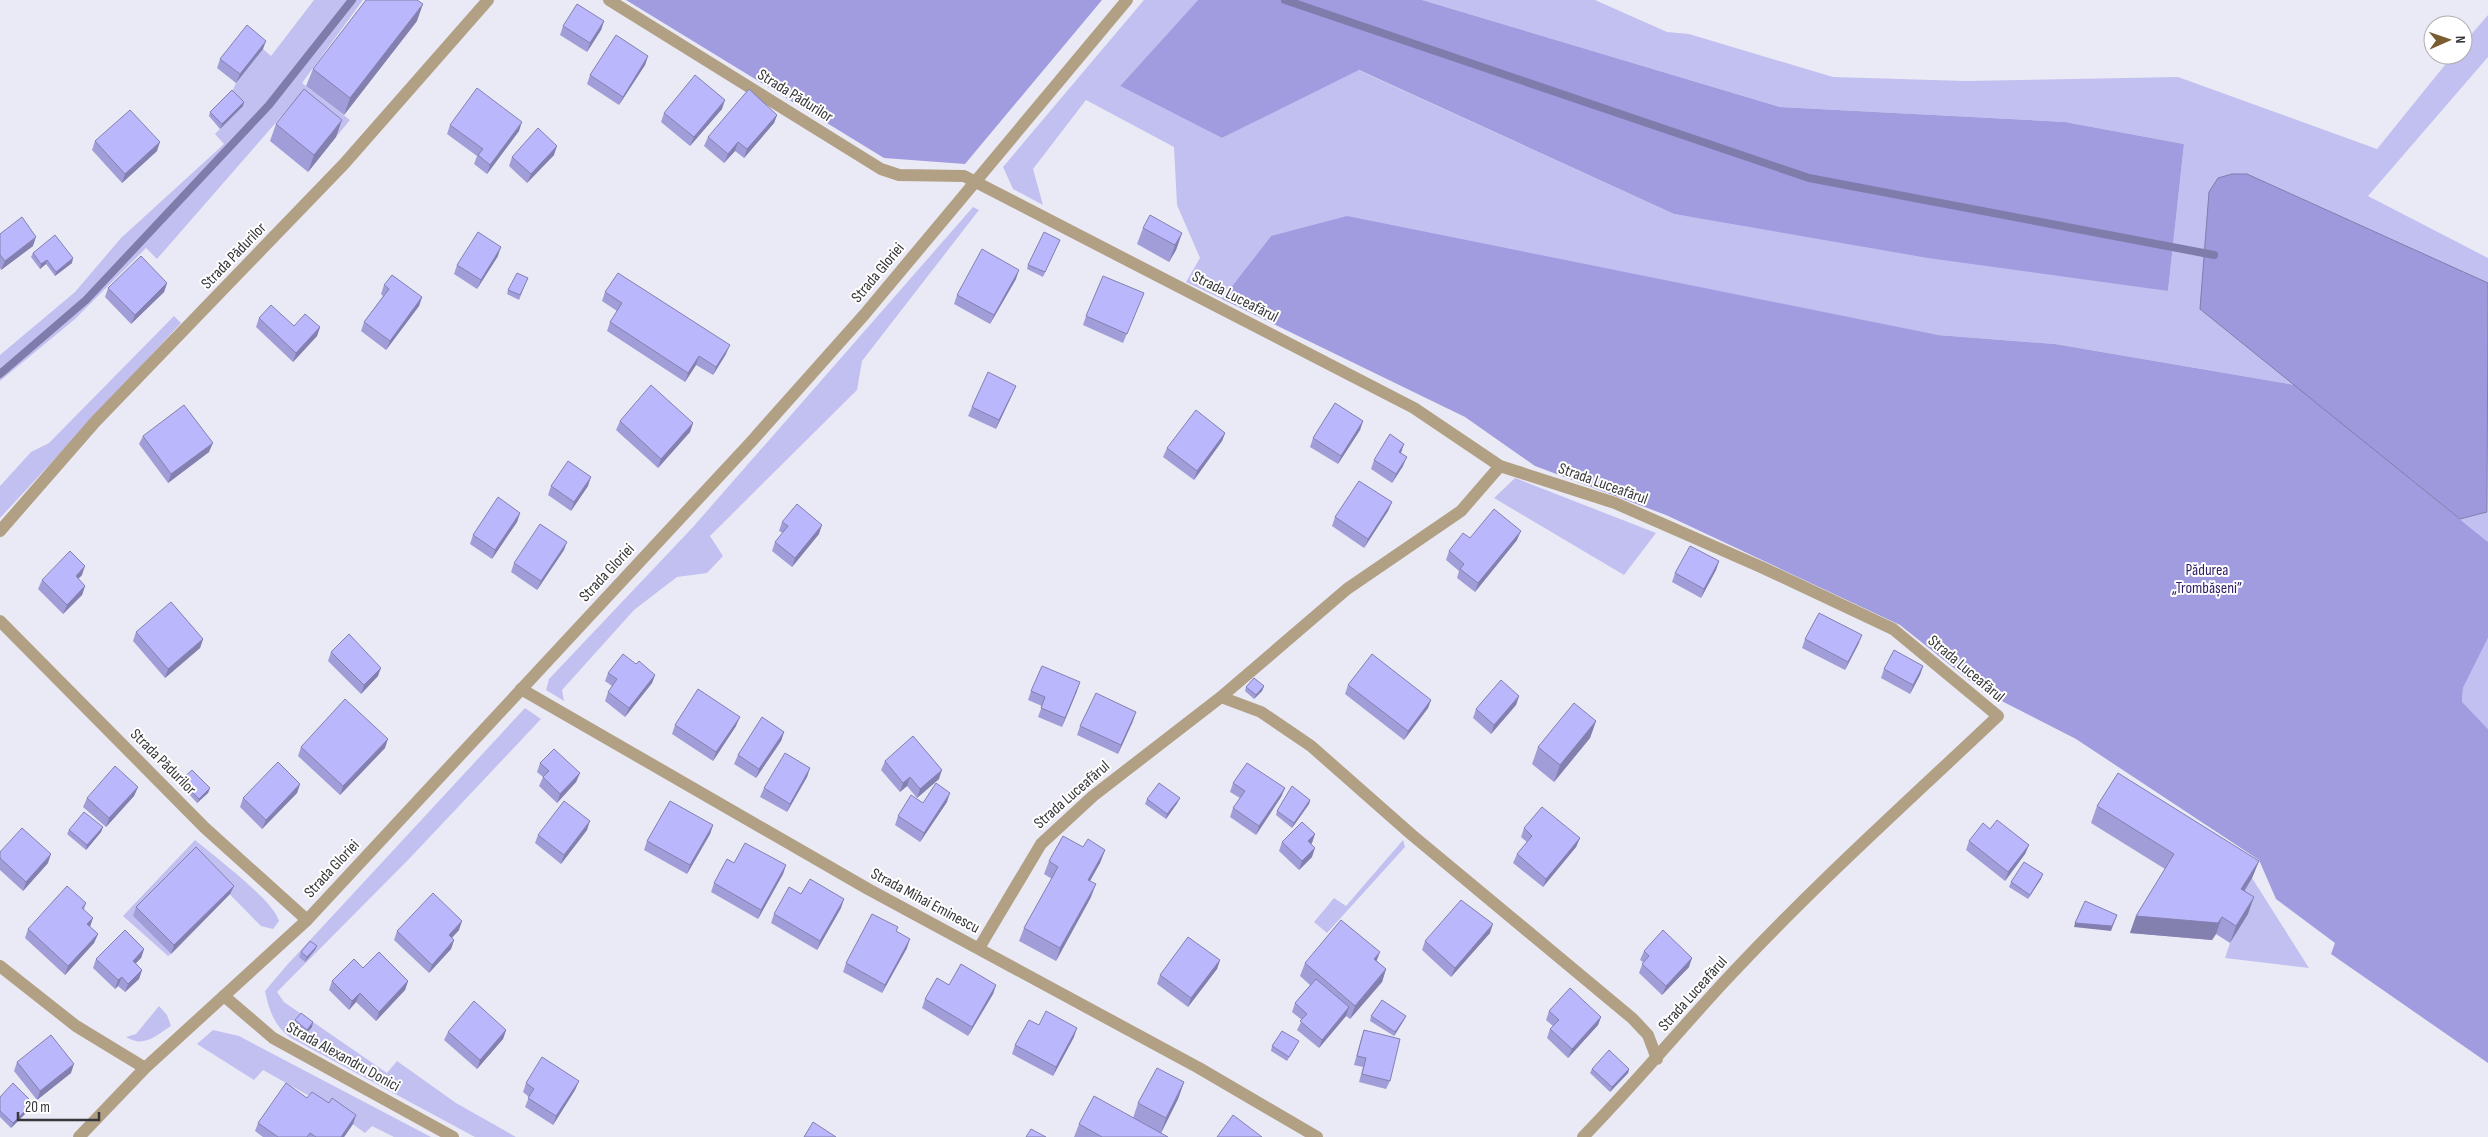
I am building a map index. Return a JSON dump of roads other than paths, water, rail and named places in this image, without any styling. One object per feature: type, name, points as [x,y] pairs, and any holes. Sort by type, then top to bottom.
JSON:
[{"type":"street","name":"Strada Pădurilor","points":[[0,531],[95,422],[344,164],[488,0]]},
{"type":"street","name":"Strada Pădurilor","points":[[609,0],[881,169],[899,174],[964,176],[976,182]]},
{"type":"street","name":"Strada Gloriei","points":[[79,1137],[145,1068],[307,920],[751,442],[864,315],[1127,0]]},
{"type":"street","name":"Strada Luceafărul","points":[[976,182],[1414,408],[1500,466],[1615,503],[1761,567],[1892,629],[1998,716],[1822,882],[1723,983],[1657,1059],[1584,1137]]},
{"type":"street","name":"Strada Luceafărul","points":[[979,948],[1041,844],[1093,796],[1220,697],[1347,589],[1461,511],[1500,466]]},
{"type":"street","name":"Strada Pădurilor","points":[[0,621],[206,828],[307,920]]},
{"type":"street","name":"Strada Mihai Eminescu","points":[[521,689],[868,889],[1199,1068],[1317,1137]]},
{"type":"street","name":"Strada Luceafărul","points":[[1220,697],[1261,712],[1311,746],[1412,835],[1632,1018],[1648,1035],[1657,1059]]},
{"type":"street","points":[[0,966],[76,1026],[145,1068]]},
{"type":"street","name":"Strada Alexandru Donici","points":[[224,996],[273,1038],[453,1137]]},
{"type":"waterway","points":[[0,374],[86,300],[269,105],[352,0]]},
{"type":"waterway","points":[[1285,0],[1809,178],[2214,255]]},
{"type":"park label","name":"Pădurea „Trombășeni”","points":[[2207,579]]}]
